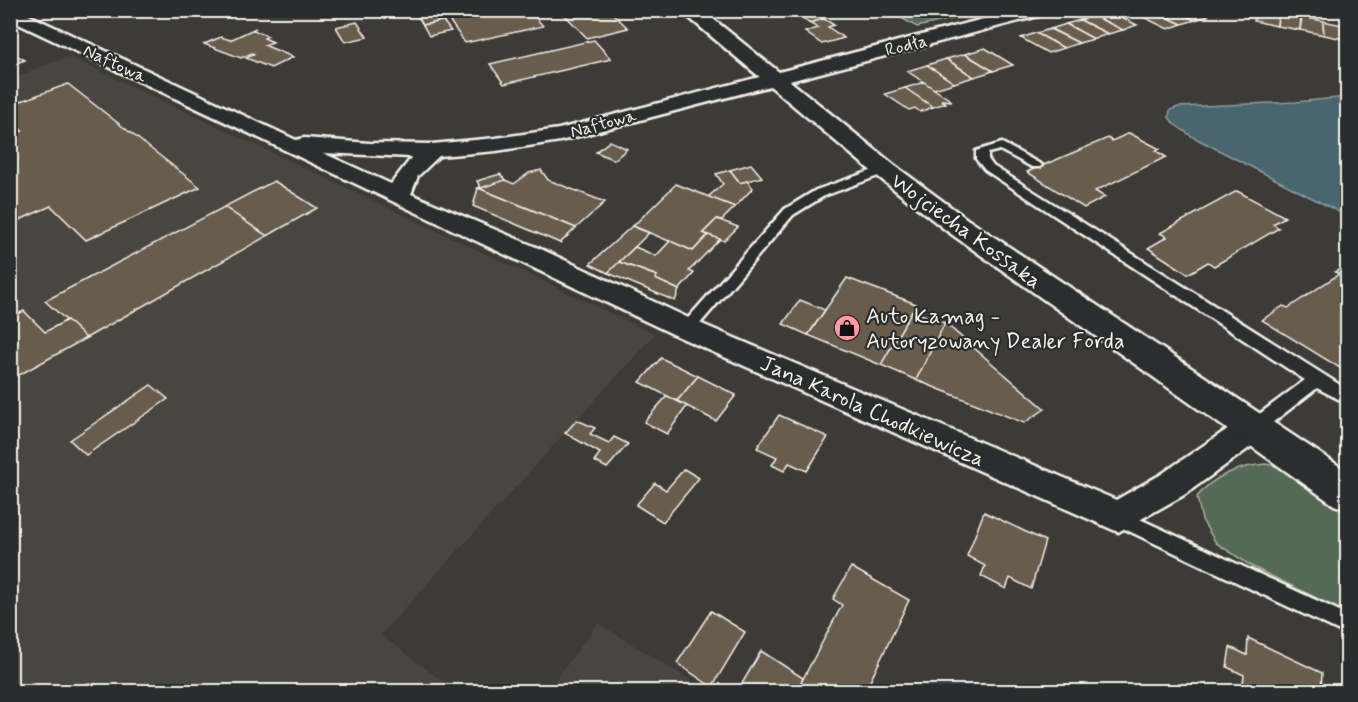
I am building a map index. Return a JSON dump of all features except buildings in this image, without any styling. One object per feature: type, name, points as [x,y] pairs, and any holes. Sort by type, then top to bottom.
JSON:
[{"type":"street","name":"Wojciecha Kossaka","points":[[689,10],[885,170],[1003,257],[1347,493]]},
{"type":"street","name":"Rodła","points":[[771,78],[1040,10]]},
{"type":"street","name":"Naftowa","points":[[10,13],[399,197]]},
{"type":"street","name":"Naftowa","points":[[286,143],[374,151],[431,152],[512,144],[560,135],[771,78]]},
{"type":"street","points":[[399,197],[401,184],[407,174],[431,152]]},
{"type":"street","name":"Jana Karola Chodkiewicza","points":[[399,197],[534,256],[687,329],[1119,517]]},
{"type":"street","points":[[1119,517],[1172,485],[1252,429]]},
{"type":"lane","points":[[1036,165],[1002,146],[982,151],[982,159],[989,168],[1347,398]]},
{"type":"lane","points":[[687,329],[789,212],[820,193],[885,170]]},
{"type":"lane","points":[[1252,429],[1316,380]]},
{"type":"lane","name":"Jana Karola Chodkiewicza","points":[[1119,517],[1347,625]]},
{"type":"shaded area","points":[[68,56],[655,334],[381,635],[456,691],[11,692],[11,79]]},
{"type":"shaded area","points":[[598,623],[708,691],[547,691]]},
{"type":"green space","points":[[889,11],[987,11],[917,27]]},
{"type":"green space","points":[[1266,464],[1287,469],[1347,507],[1347,613],[1253,567],[1216,543],[1202,520],[1197,497],[1204,489],[1228,473]]},
{"type":"water","points":[[1347,97],[1347,216],[1193,137],[1174,124],[1169,117],[1170,110],[1178,107],[1296,102]]},
{"type":"place","name":"Auto Kamag - Autoryzowany Dealer Forda","points":[[847,328]]}]
